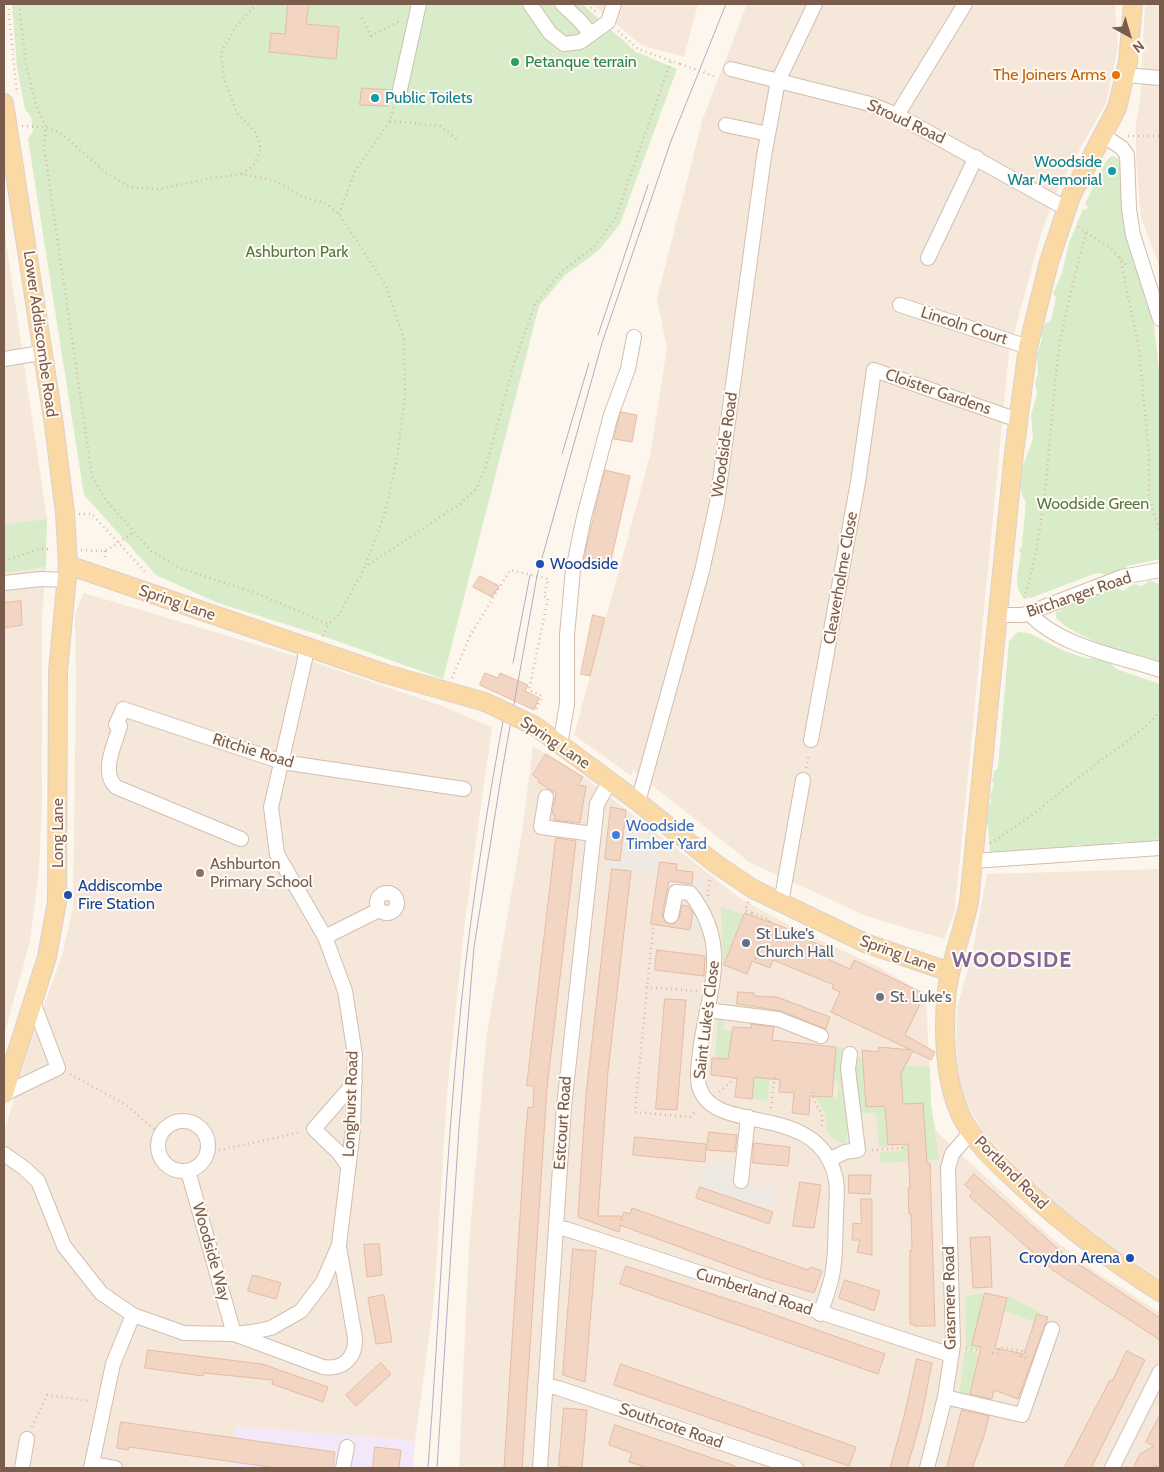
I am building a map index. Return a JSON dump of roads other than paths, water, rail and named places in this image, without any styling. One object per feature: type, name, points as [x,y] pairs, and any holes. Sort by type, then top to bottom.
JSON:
[{"type":"main road","points":[[950,972],[966,917],[978,861],[998,615],[1018,420],[1028,346],[1049,262],[1066,209],[1083,172],[1104,136],[1117,108],[1126,75],[1131,41],[1133,4]]},
{"type":"main road","name":"Lower Addiscombe Road","points":[[11,100],[24,226],[65,513],[67,573]]},
{"type":"main road","name":"Spring Lane","points":[[67,573],[306,646],[386,674],[485,702],[533,725],[638,802],[716,864],[753,889],[865,943],[950,972]]},
{"type":"main road","name":"Long Lane","points":[[4,1094],[47,957],[57,902],[58,671],[67,573]]},
{"type":"main road","name":"Portland Road","points":[[950,972],[946,1020],[950,1083],[956,1104],[971,1132],[1004,1170],[1073,1232],[1160,1292]]},
{"type":"street","points":[[530,4],[550,33],[564,44],[580,42],[608,22],[614,4]]},
{"type":"street","points":[[562,4],[591,34]]},
{"type":"street","name":"Woodside Road","points":[[638,802],[702,571],[717,503],[768,134],[778,81],[814,4]]},
{"type":"street","points":[[897,115],[965,4]]},
{"type":"street","points":[[399,94],[418,8]]},
{"type":"street","name":"Stroud Road","points":[[731,69],[870,104],[897,115],[976,157],[1066,209]]},
{"type":"street","points":[[1126,75],[1160,78]]},
{"type":"street","points":[[726,125],[768,134]]},
{"type":"street","points":[[1104,136],[1119,146],[1127,155],[1129,209],[1133,235],[1137,253],[1157,296],[1160,319]]},
{"type":"street","points":[[928,258],[976,157]]},
{"type":"street","name":"Lincoln Court","points":[[900,305],[1028,346]]},
{"type":"street","points":[[560,745],[567,704],[567,635],[573,570],[584,518],[611,415],[628,368],[634,337]]},
{"type":"street","points":[[4,359],[42,353]]},
{"type":"street","name":"Cloister Gardens","points":[[866,416],[874,370],[1018,420]]},
{"type":"street","name":"Cleaverholme Close","points":[[811,740],[858,482],[866,416]]},
{"type":"street","name":"Birchanger Road","points":[[998,615],[1017,616],[1029,613],[1080,591],[1122,576],[1160,570]]},
{"type":"street","points":[[4,584],[67,573]]},
{"type":"street","points":[[1029,613],[1041,624],[1088,648],[1160,670]]},
{"type":"street","name":"Longhurst Road","points":[[234,1334],[323,1367],[332,1368],[346,1364],[355,1348],[355,1338],[339,1245],[353,1129],[355,1055],[345,991],[325,937],[277,854],[271,807],[305,659],[306,646]]},
{"type":"street","name":"Ritchie Road","points":[[241,839],[116,787],[109,778],[108,768],[120,726],[116,725],[123,709],[282,762],[464,789]]},
{"type":"street","points":[[781,903],[804,780]]},
{"type":"street","name":"Estcourt Road","points":[[540,1468],[569,1053],[597,804],[610,781]]},
{"type":"street","points":[[546,797],[542,827],[594,834]]},
{"type":"street","points":[[978,861],[1160,848]]},
{"type":"street","name":"Saint Luke's Close","points":[[671,916],[676,892],[690,893],[700,906],[714,942],[716,970],[704,1023],[698,1080],[702,1095],[721,1111],[796,1130],[813,1141],[829,1160],[837,1187],[834,1262],[831,1281],[820,1314]]},
{"type":"street","points":[[325,937],[379,910]]},
{"type":"street","points":[[4,1094],[58,1068],[33,1002]]},
{"type":"street","points":[[707,1010],[778,1019],[821,1036]]},
{"type":"street","points":[[829,1160],[845,1152],[858,1150],[848,1069],[850,1054]]},
{"type":"street","points":[[348,1166],[314,1129],[355,1082]]},
{"type":"street","points":[[741,1181],[748,1117]]},
{"type":"street","points":[[186,1120],[203,1129],[208,1148],[199,1166],[188,1171],[180,1171],[163,1162],[157,1143],[160,1134],[167,1126],[186,1120]]},
{"type":"street","name":"Grasmere Road","points":[[927,1468],[945,1397],[951,1355],[948,1168],[952,1154],[971,1132]]},
{"type":"street","name":"Longhurst Road","points":[[4,1154],[38,1181],[64,1246],[101,1292],[133,1315],[184,1332],[234,1334],[271,1328],[301,1311],[323,1282],[339,1245]]},
{"type":"street","name":"Woodside Way","points":[[188,1171],[234,1334]]},
{"type":"street","name":"Cumberland Road","points":[[556,1228],[566,1229],[820,1314],[951,1355]]},
{"type":"street","points":[[115,1468],[92,1466],[113,1364],[133,1315]]},
{"type":"street","points":[[945,1397],[1022,1414],[1052,1329]]},
{"type":"street","points":[[1112,1468],[1160,1372]]},
{"type":"street","name":"Southcote Road","points":[[545,1385],[796,1468]]},
{"type":"street","points":[[22,1468],[26,1439]]},
{"type":"street","points":[[343,1468],[347,1447]]},
{"type":"tram line","points":[[437,1468],[459,1128],[474,947],[502,771],[537,576],[602,343],[671,141],[726,4]]},
{"type":"tram line","points":[[598,335],[648,185]]},
{"type":"tram line","points":[[562,454],[589,363]]},
{"type":"tram line","points":[[513,663],[530,575]]},
{"type":"tram line","points":[[428,1468],[455,1064],[480,858],[505,710]]},
{"type":"place","name":"Petanque terrain","points":[[515,62]]},
{"type":"place","name":"The Joiners Arms","points":[[1116,75]]},
{"type":"place","name":"Public Toilets","points":[[375,98]]},
{"type":"place","name":"Woodside War Memorial","points":[[1112,171]]},
{"type":"place","name":"Woodside","points":[[540,564]]},
{"type":"place","name":"Woodside Timber Yard","points":[[616,835]]},
{"type":"place","name":"Ashburton Primary School","points":[[200,873]]},
{"type":"place","name":"Addiscombe Fire Station","points":[[68,895]]},
{"type":"place","name":"St Luke's Church Hall","points":[[746,943]]},
{"type":"place","name":"St. Luke's","points":[[880,997]]},
{"type":"place","name":"Croydon Arena","points":[[1130,1258]]},
{"type":"district","name":"WOODSIDE","points":[[1012,961]]},
{"type":"park label","name":"Ashburton Park","points":[[297,252]]},
{"type":"park label","name":"Woodside Green","points":[[1093,504]]}]
